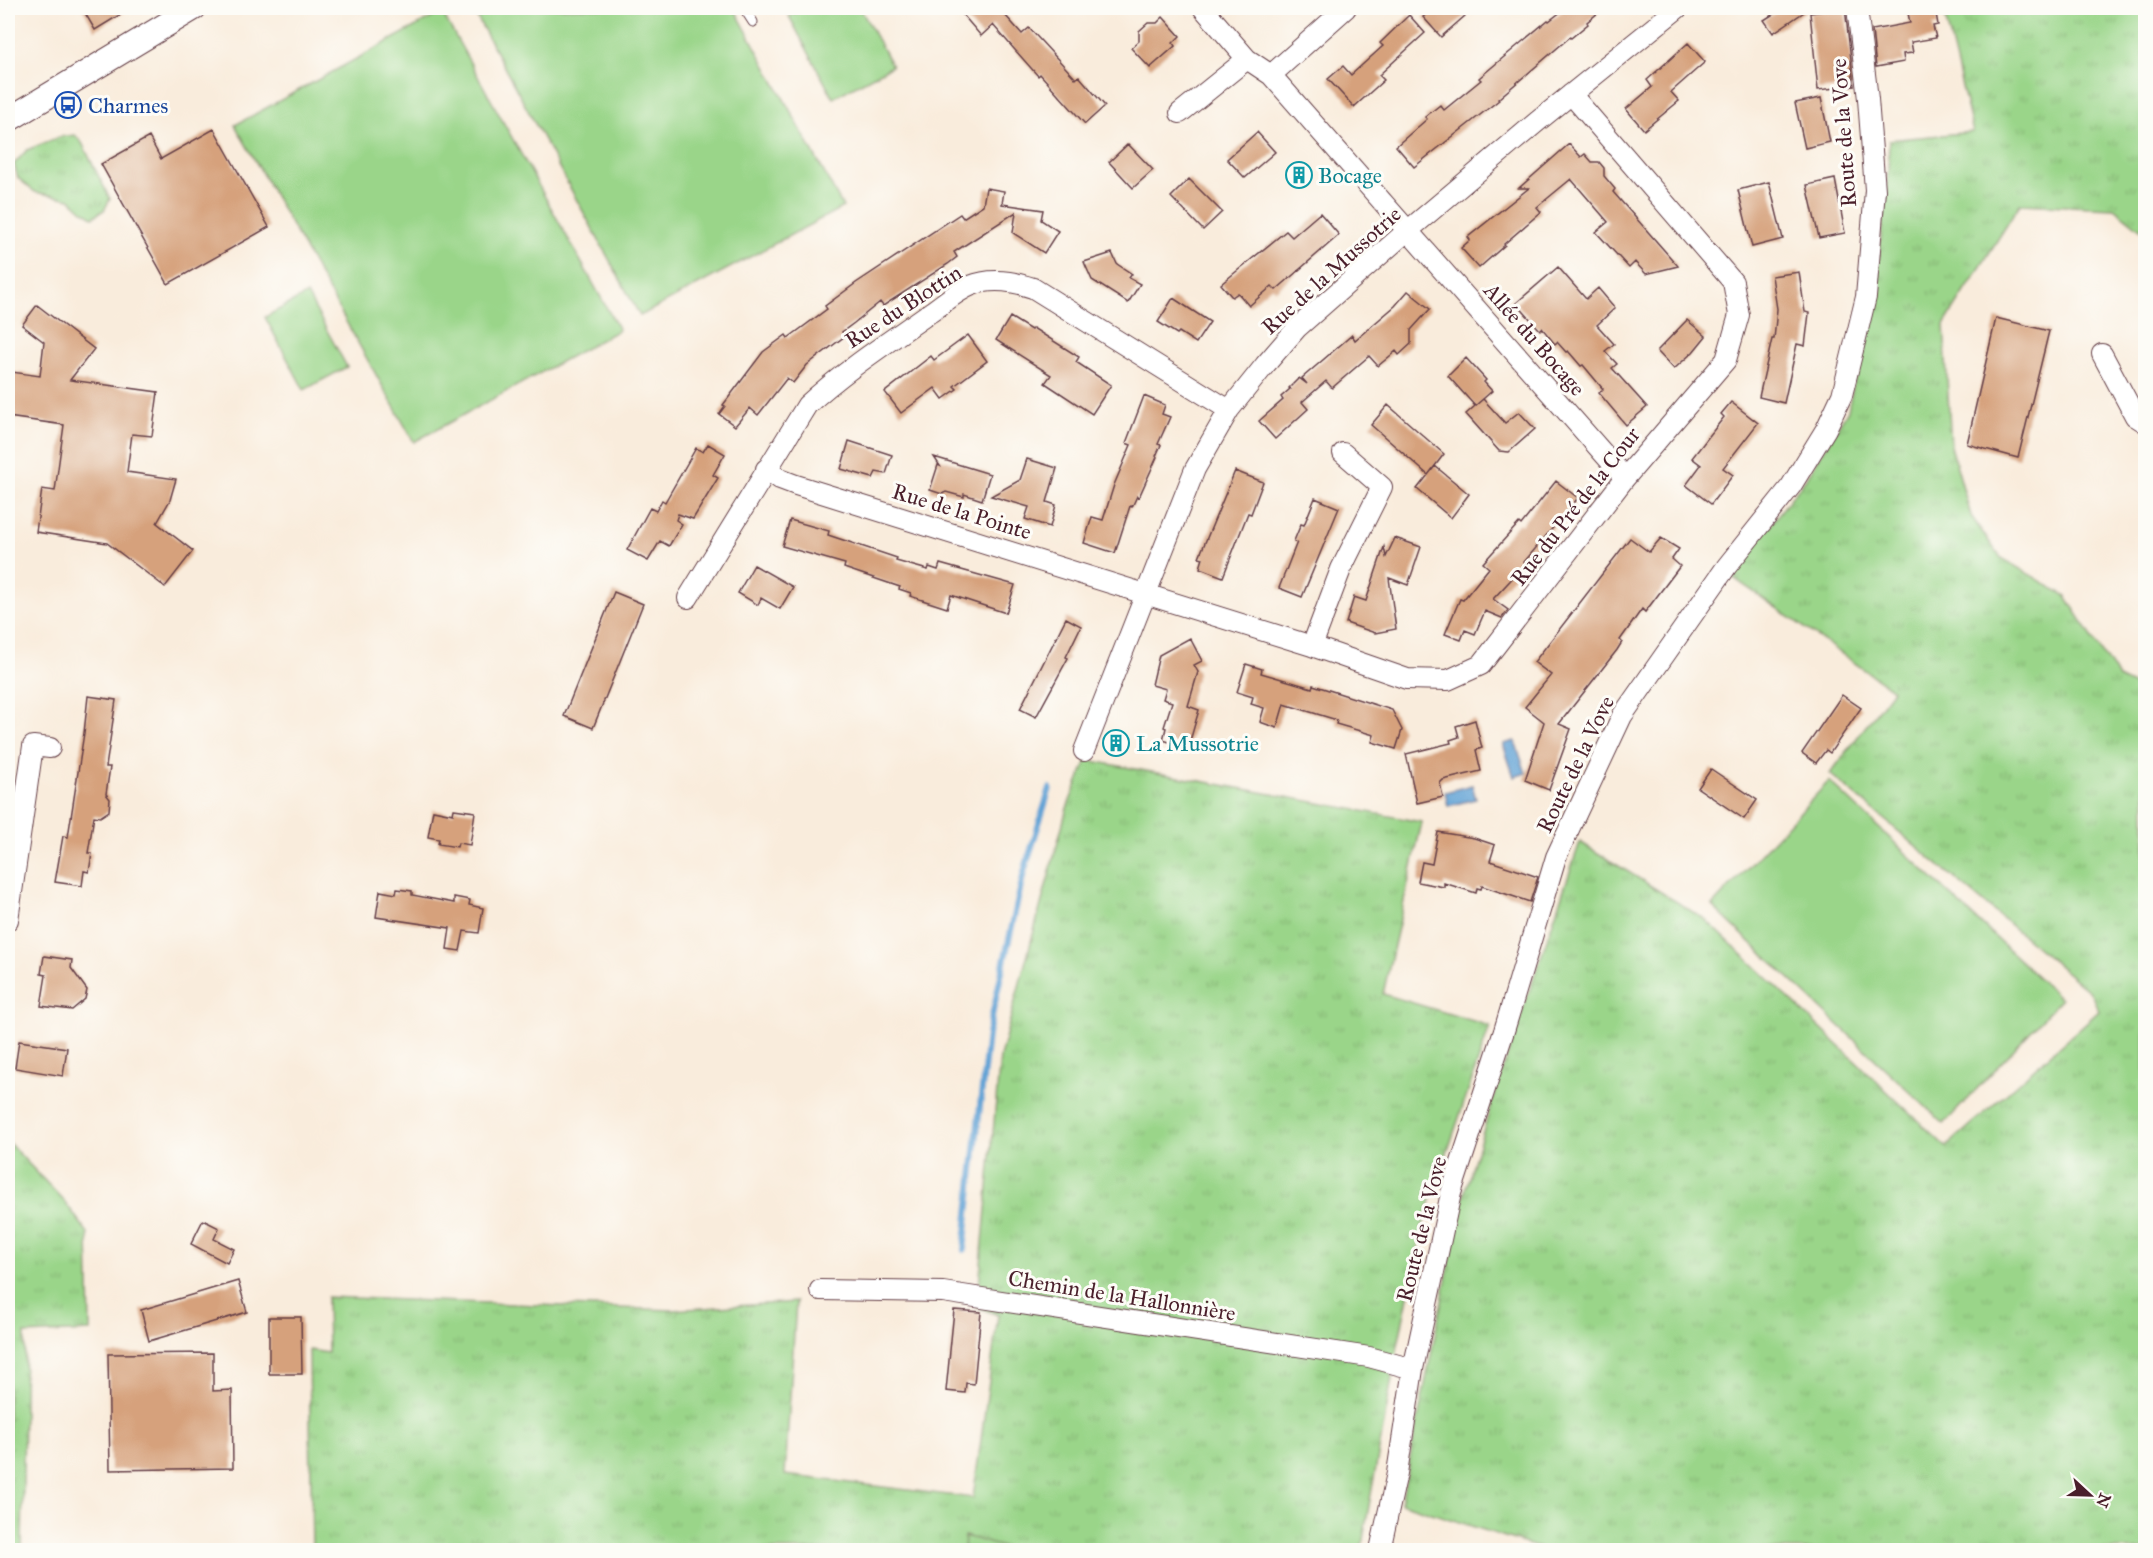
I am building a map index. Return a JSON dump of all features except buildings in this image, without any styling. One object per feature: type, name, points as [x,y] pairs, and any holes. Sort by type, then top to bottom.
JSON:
[{"type":"street","name":"Allée du Bocage","points":[[1203,8],[1247,59],[1271,75],[1625,478]]},
{"type":"street","points":[[1271,75],[1346,8]]},
{"type":"street","name":"Rue de la Mussotrie","points":[[1084,751],[1195,469],[1229,410],[1297,328],[1571,94],[1678,8]]},
{"type":"street","name":"Route de la Vove","points":[[1380,1551],[1397,1473],[1413,1369],[1451,1193],[1504,1031],[1556,857],[1622,716],[1727,567],[1791,486],[1826,429],[1842,395],[1866,297],[1875,190],[1868,99],[1857,8]]},
{"type":"street","points":[[8,120],[188,9]]},
{"type":"street","points":[[1180,113],[1247,59]]},
{"type":"street","name":"Rue du Pré de la Cour","points":[[1146,594],[1407,679],[1448,680],[1481,665],[1625,478],[1726,360],[1740,315],[1733,282],[1571,94]]},
{"type":"street","name":"Rue du Blottin","points":[[688,598],[807,405],[827,387],[969,286],[992,281],[1018,283],[1033,288],[1229,410]]},
{"type":"street","points":[[2102,354],[2135,416],[2145,423]]},
{"type":"street","points":[[1311,646],[1341,569],[1382,487],[1342,453]]},
{"type":"street","name":"Rue de la Pointe","points":[[766,469],[780,479],[796,485],[1146,594]]},
{"type":"street","points":[[8,919],[33,746],[50,748]]},
{"type":"street","name":"Chemin de la Hallonnière","points":[[820,1290],[943,1292],[1369,1357],[1413,1369]]},
{"type":"lane","points":[[744,8],[753,22]]},
{"type":"green space","points":[[472,8],[734,8],[843,207],[640,316]]},
{"type":"green space","points":[[805,8],[860,8],[892,66],[833,98],[789,16]]},
{"type":"green space","points":[[1943,8],[2145,8],[2145,233],[2114,208],[2020,204],[1944,325],[1951,446],[1971,516],[2000,557],[2066,596],[2118,678],[2145,691],[2145,1550],[1545,1550],[1401,1503],[1462,1201],[1496,1089],[1580,842],[1706,920],[1946,1147],[2099,1011],[2090,992],[1830,774],[1893,690],[1731,576],[1810,473],[1848,410],[1876,282],[1888,172],[1889,140],[1973,132]]},
{"type":"green space","points":[[442,12],[619,330],[414,442],[235,125]]},
{"type":"green space","points":[[75,135],[82,143],[110,199],[104,210],[93,217],[70,199],[35,192],[18,178],[14,164],[27,150],[59,137]]},
{"type":"green space","points":[[307,294],[347,367],[304,390],[265,317]]},
{"type":"green space","points":[[1087,760],[1422,822],[1383,994],[1490,1026],[1424,1221],[1398,1345],[1361,1550],[312,1550],[309,1350],[328,1353],[327,1297],[672,1310],[796,1302],[785,1475],[973,1498],[998,1315],[977,1307],[1000,1057],[1067,808]]},
{"type":"green space","points":[[1829,781],[2061,999],[1944,1124],[1712,906]]},
{"type":"green space","points":[[8,1142],[64,1201],[88,1233],[90,1331],[25,1334],[22,1550],[8,1550]]},
{"type":"green space","points":[[965,1536],[1013,1550],[964,1550]]},
{"type":"water","points":[[1515,741],[1526,773],[1514,777],[1503,744]]},
{"type":"water","points":[[1472,785],[1476,799],[1448,806],[1445,792]]},
{"type":"waterway","points":[[964,1250],[988,1034],[1024,872],[1050,788]]},
{"type":"place","name":"Charmes","points":[[68,105]]},
{"type":"place","name":"Bocage","points":[[1299,175]]},
{"type":"place","name":"La Mussotrie","points":[[1116,743]]}]
